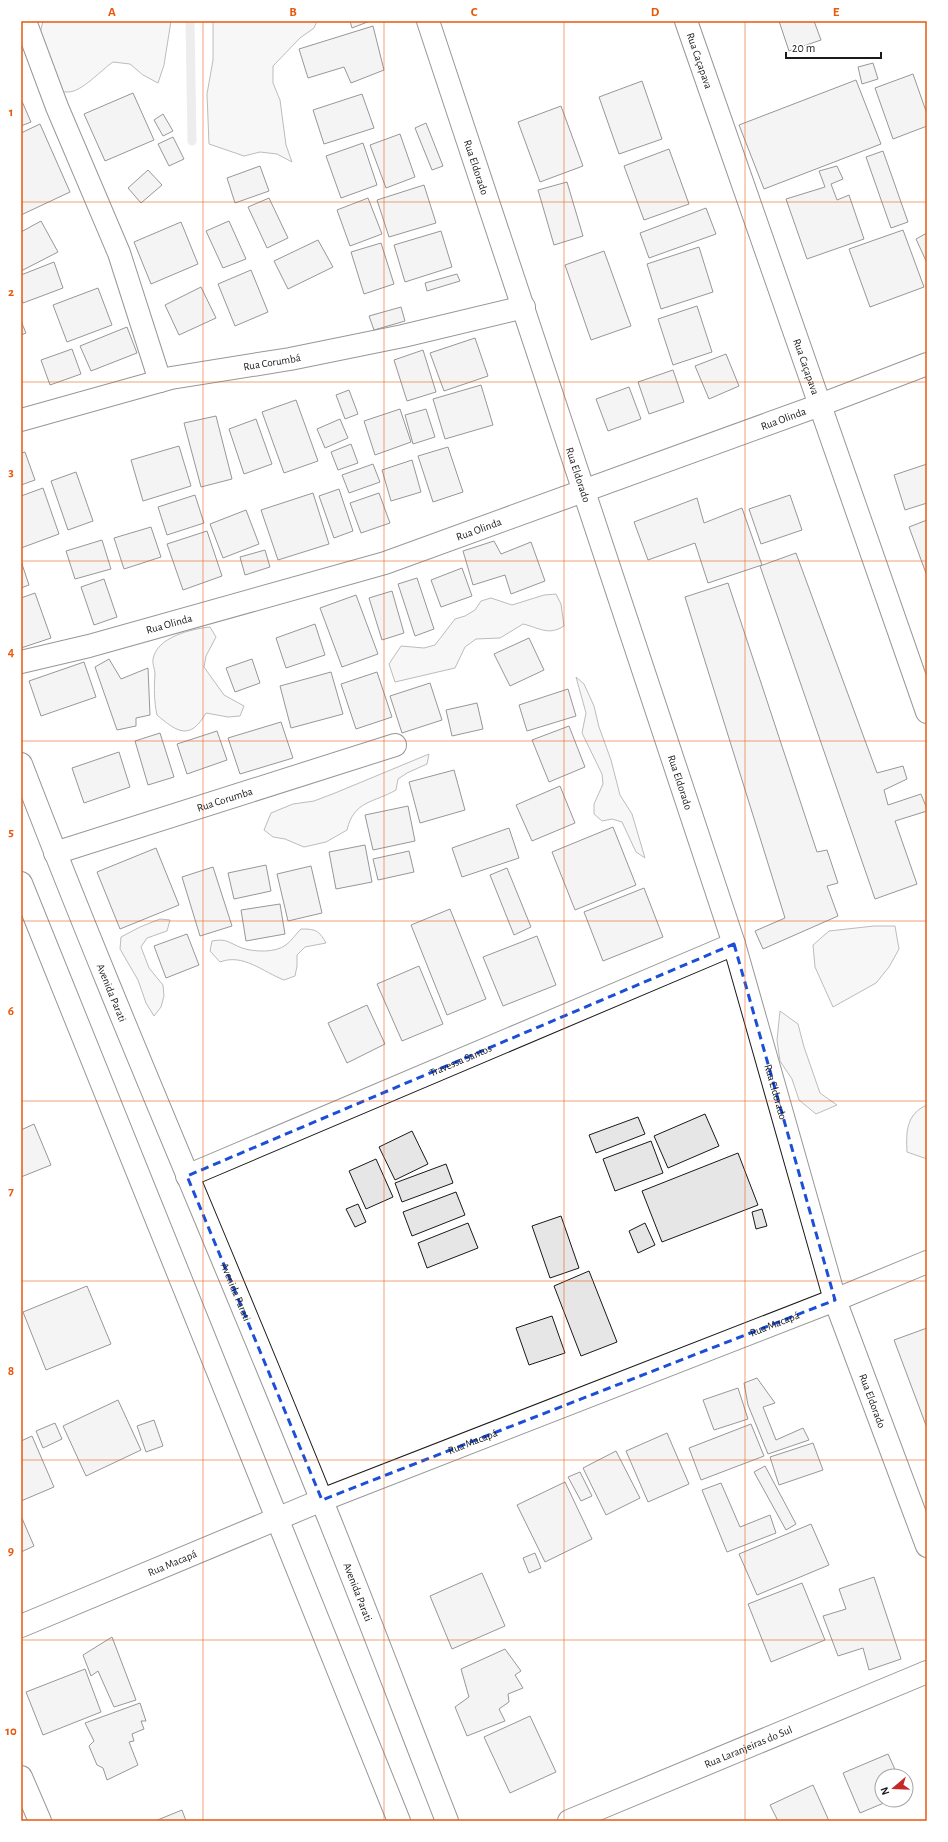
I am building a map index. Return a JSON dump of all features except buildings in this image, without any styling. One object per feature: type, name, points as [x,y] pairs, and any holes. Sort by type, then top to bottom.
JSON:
[{"type":"street","points":[[25,21],[57,107],[119,253],[160,381]]},
{"type":"street","name":"Rua Eldorado","points":[[428,21],[524,307],[582,491],[734,944],[835,1300],[927,1546]]},
{"type":"street","name":"Rua Caçapava","points":[[686,21],[927,712]]},
{"type":"street","name":"Rua Corumbá","points":[[21,420],[160,381],[297,358],[524,307]]},
{"type":"street","name":"Rua Olinda","points":[[21,662],[89,646],[385,563],[820,406],[927,364]]},
{"type":"street","name":"Rua Corumba","points":[[55,853],[394,745]]},
{"type":"street","name":"Avenida Parati","points":[[21,764],[55,853],[187,1176],[322,1500],[447,1821]]},
{"type":"street","points":[[21,883],[400,1821]]},
{"type":"street","name":"Travessa Santos","points":[[187,1176],[734,944]]},
{"type":"street","name":"Rua Macapá","points":[[21,1626],[277,1518],[835,1300],[927,1262]]},
{"type":"street","name":"Rua Laranjeiras do Sul","points":[[568,1821],[927,1672]]},
{"type":"street","points":[[21,1777],[40,1821]]},
{"type":"highlighted area","points":[[734,944],[835,1300],[322,1500],[187,1176]]},
{"type":"shaded area","points":[[43,21],[171,21],[164,65],[158,83],[143,75],[130,64],[113,62],[85,85],[73,91],[62,92],[52,90],[39,38]]},
{"type":"shaded area","points":[[213,21],[317,21],[314,28],[300,38],[273,66],[273,83],[280,100],[286,145],[292,162],[277,154],[260,152],[244,156],[209,144],[207,94],[213,60]]},
{"type":"shaded area","points":[[556,594],[561,604],[564,626],[548,631],[523,624],[500,638],[476,639],[465,647],[455,668],[395,682],[389,664],[401,646],[424,648],[435,645],[455,619],[465,616],[475,610],[481,601],[491,598],[512,605],[544,595]]},
{"type":"shaded area","points":[[210,627],[216,637],[206,656],[204,667],[224,695],[244,706],[240,716],[228,717],[206,713],[194,728],[183,731],[171,726],[157,715],[153,659],[156,651],[168,640],[185,632]]},
{"type":"shaded area","points":[[576,677],[584,684],[594,706],[620,795],[632,814],[645,858],[636,852],[622,822],[612,819],[602,821],[594,814],[594,804],[603,784],[602,774],[582,733],[586,713]]},
{"type":"shaded area","points":[[429,754],[427,764],[398,779],[396,790],[360,808],[350,820],[347,830],[326,842],[304,847],[285,839],[273,837],[264,830],[271,813],[293,804],[314,801]]},
{"type":"shaded area","points":[[160,919],[170,920],[167,931],[147,938],[141,947],[149,968],[163,985],[164,996],[161,1007],[154,1016],[146,1003],[138,980],[120,949],[121,937]]},
{"type":"shaded area","points":[[874,926],[895,926],[899,949],[889,967],[876,983],[833,1007],[815,967],[813,945],[829,931]]},
{"type":"shaded area","points":[[301,929],[316,931],[321,935],[326,943],[305,947],[297,955],[295,976],[284,980],[245,962],[228,960],[220,962],[210,951],[212,941],[221,940],[242,948],[270,951],[286,945]]},
{"type":"shaded area","points":[[780,1011],[798,1024],[804,1047],[820,1093],[837,1105],[816,1114],[799,1100],[792,1079],[780,1061],[777,1040]]},
{"type":"shaded area","points":[[927,1105],[927,1159],[907,1152],[907,1131],[911,1119],[915,1113]]},
{"type":"waterway","points":[[190,21],[192,141]]}]
